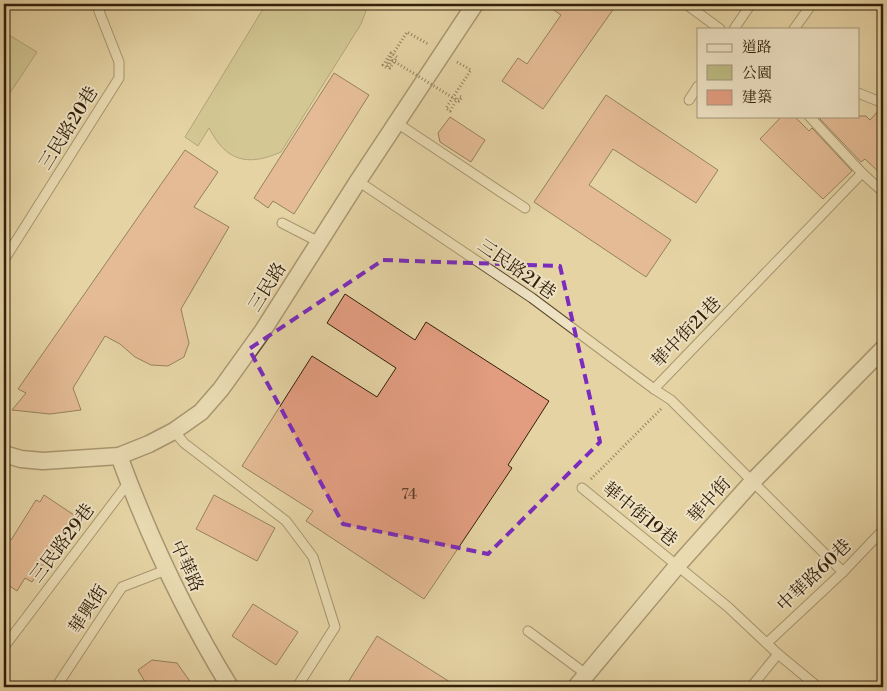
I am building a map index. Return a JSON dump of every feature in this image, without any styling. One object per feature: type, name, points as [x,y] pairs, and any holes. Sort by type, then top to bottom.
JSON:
[{"type":"street","name":"三民路","points":[[4,454],[43,462],[119,456],[174,431],[201,412],[221,389],[262,332],[358,181],[475,4]]},
{"type":"street","name":"華中街","points":[[581,681],[677,566],[753,481],[883,349]]},
{"type":"street","name":"中華路","points":[[119,456],[166,570],[202,640],[230,687]]},
{"type":"lane","points":[[686,4],[719,28]]},
{"type":"lane","points":[[736,26],[751,4]]},
{"type":"lane","points":[[795,28],[812,4]]},
{"type":"lane","name":"三民路20巷","points":[[4,260],[119,78],[119,62],[98,5]]},
{"type":"lane","points":[[689,100],[697,88]]},
{"type":"lane","points":[[860,94],[883,103]]},
{"type":"lane","points":[[811,118],[862,173],[883,192]]},
{"type":"lane","points":[[397,123],[525,208]]},
{"type":"lane","name":"華中街21巷","points":[[843,572],[671,400],[654,389],[862,173]]},
{"type":"lane","name":"三民路21巷","points":[[358,181],[532,298],[654,389]]},
{"type":"lane","points":[[282,223],[319,242]]},
{"type":"lane","points":[[174,431],[184,443],[286,521],[314,557],[335,627],[297,687]]},
{"type":"lane","name":"三民路29巷","points":[[4,647],[129,482]]},
{"type":"lane","name":"華中街19巷","points":[[582,488],[728,607],[778,654],[818,687]]},
{"type":"lane","name":"中華路60巷","points":[[767,643],[843,572],[883,530]]},
{"type":"lane","name":"華興街","points":[[56,687],[122,587],[166,570]]},
{"type":"lane","points":[[528,632],[581,681]]},
{"type":"lane","points":[[751,687],[778,654]]},
{"type":"path","points":[[442,53],[407,32],[397,48],[392,56],[386,65],[390,68],[397,57],[391,53],[383,65],[387,68],[392,60],[455,99],[459,102],[462,98],[459,96],[454,103],[450,111],[446,108],[471,70],[442,53]]},
{"type":"path","points":[[582,488],[671,400]]},
{"type":"highlighted area","points":[[383,260],[560,266],[600,442],[488,554],[343,524],[249,349]]},
{"type":"green space","points":[[266,4],[367,4],[361,24],[281,152],[258,159],[248,160],[239,158],[223,148],[209,128],[198,146],[185,137]]},
{"type":"green space","points":[[4,32],[37,52],[4,102]]},
{"type":"building","points":[[545,4],[617,4],[543,109],[502,81],[518,58],[527,64],[561,15]]},
{"type":"building","points":[[334,73],[369,95],[294,214],[273,201],[268,208],[254,198]]},
{"type":"building","points":[[606,95],[718,170],[696,203],[613,149],[589,185],[671,240],[646,277],[534,202]]},
{"type":"building","points":[[880,109],[883,109],[883,176],[865,159],[861,162],[820,119],[860,118],[860,116],[866,116],[870,120]]},
{"type":"building","points":[[450,117],[485,140],[471,162],[440,142],[438,133]]},
{"type":"building","points":[[780,118],[796,118],[809,131],[812,128],[852,171],[823,199],[760,139]]},
{"type":"building","points":[[185,150],[218,172],[194,207],[229,227],[181,309],[189,343],[184,357],[168,366],[151,365],[135,357],[120,344],[105,336],[73,388],[81,410],[50,414],[12,410],[26,393],[18,389]]},
{"type":"building","points":[[345,294],[415,340],[426,322],[549,401],[508,465],[512,468],[424,599],[306,521],[313,511],[242,466],[312,356],[377,397],[396,368],[327,323]]},
{"type":"building","points":[[44,495],[80,519],[60,551],[54,548],[32,582],[25,578],[17,591],[4,582],[4,535],[11,540],[36,500],[40,502]]},
{"type":"building","points":[[214,495],[275,528],[257,561],[196,529]]},
{"type":"building","points":[[253,604],[298,632],[276,665],[232,636]]},
{"type":"building","points":[[377,636],[458,687],[345,687]]},
{"type":"building","points":[[152,660],[177,663],[194,687],[148,687],[138,670]]}]
